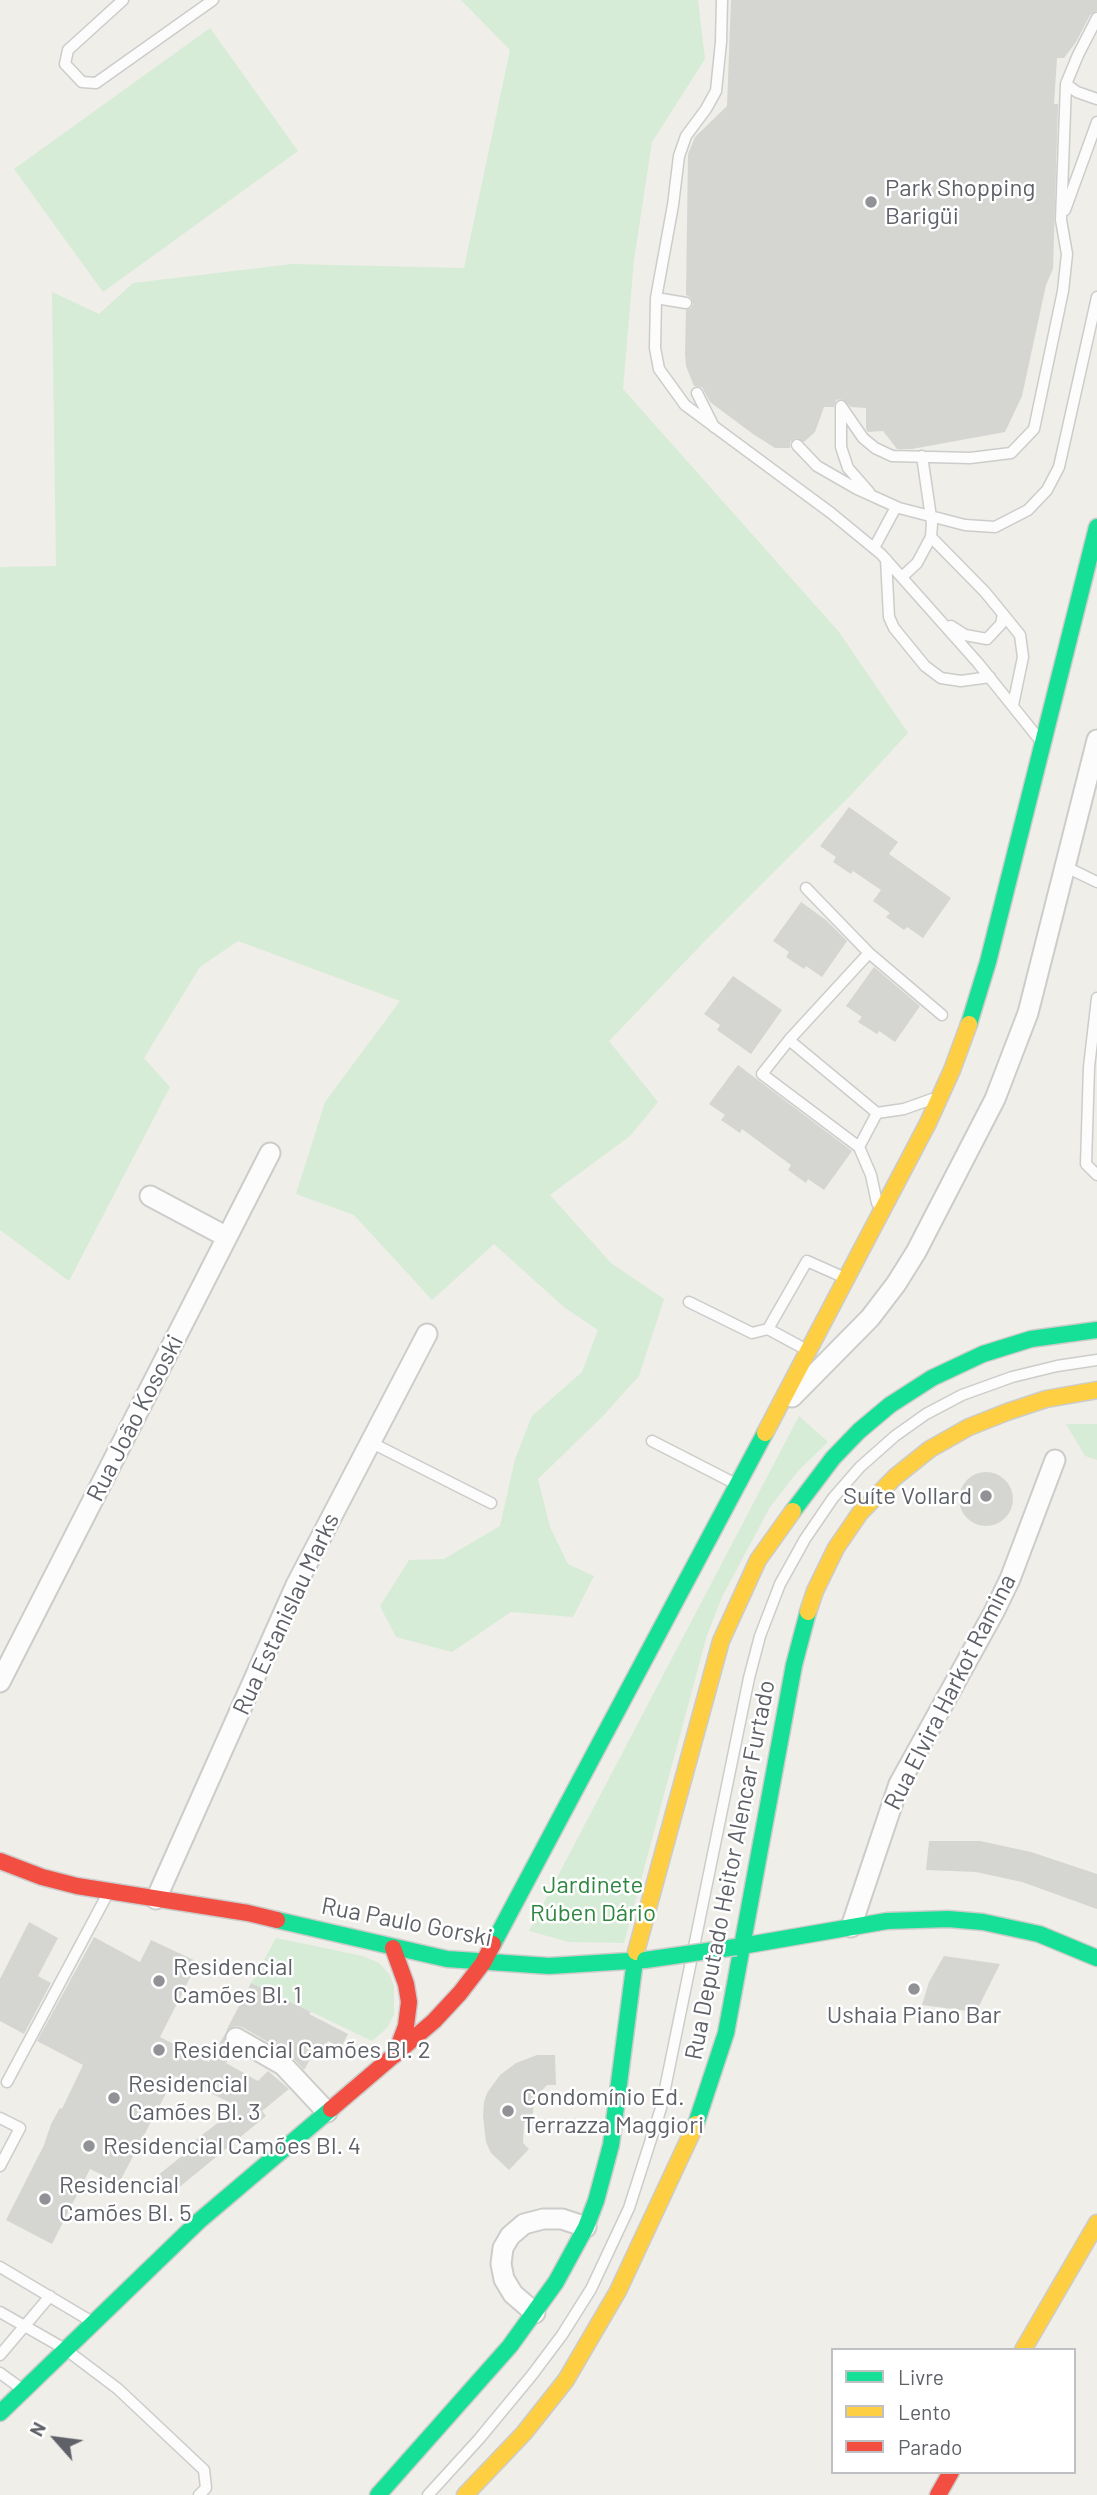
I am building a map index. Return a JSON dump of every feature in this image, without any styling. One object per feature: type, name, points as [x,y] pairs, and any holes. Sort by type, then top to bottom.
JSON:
[{"type":"street","points":[[0,2413],[198,2221],[435,2021],[483,1963],[880,1216],[941,1095],[976,1005],[1097,527]]},
{"type":"street","points":[[774,1415],[870,1318],[896,1284],[916,1252],[979,1132],[1014,1054],[1028,1013],[1093,771],[1097,740]]},
{"type":"street","name":"Rua João Kososki","points":[[0,1682],[270,1153]]},
{"type":"street","points":[[150,1196],[227,1237]]},
{"type":"street","points":[[378,2495],[482,2381],[535,2313],[556,2282],[586,2227],[611,2146],[639,1961],[721,1641],[758,1560],[808,1488],[859,1431],[890,1405],[932,1378],[983,1354],[1031,1339],[1097,1330]]},
{"type":"street","name":"Rua Estanislau Marks","points":[[156,1899],[296,1585],[427,1334]]},
{"type":"street","name":"Rua Deputado Heitor Alencar Furtado","points":[[465,2495],[546,2407],[566,2380],[618,2291],[684,2154],[707,2095],[726,2033],[739,1947],[794,1665],[815,1591],[836,1548],[860,1513],[895,1477],[930,1449],[969,1427],[1007,1412],[1046,1399],[1097,1390]]},
{"type":"street","name":"Rua Elvira Harkot Ramina","points":[[851,1927],[899,1784],[994,1612],[1055,1460]]},
{"type":"street","name":"Rua Paulo Gorski","points":[[0,1861],[42,1877],[109,1892],[284,1921],[393,1948],[483,1963],[549,1966],[639,1961],[915,1919],[984,1922],[1039,1934],[1097,1958]]},
{"type":"street","points":[[393,1948],[406,1984],[409,2003],[406,2026],[395,2055]]},
{"type":"street","points":[[236,2038],[283,2066],[327,2112]]},
{"type":"street","points":[[535,2313],[513,2294],[504,2278],[501,2264],[503,2248],[510,2235],[524,2224],[543,2219],[562,2219],[586,2227]]},
{"type":"street","points":[[1024,2348],[1097,2223]]},
{"type":"street","points":[[938,2495],[950,2474]]},
{"type":"lane","points":[[123,0],[68,50],[65,64],[82,82],[96,83],[214,0]]},
{"type":"lane","points":[[722,0],[716,91],[686,136],[679,156],[656,298],[655,348],[659,369],[685,405],[831,513],[886,559],[990,677],[1043,745]]},
{"type":"lane","points":[[874,498],[848,468],[841,447],[841,406],[863,438],[875,448],[892,456],[970,458],[1011,453],[1034,429],[1063,291],[1067,254],[1061,220],[1066,84],[1077,55],[1097,18]]},
{"type":"lane","points":[[1066,84],[1077,92],[1097,99]]},
{"type":"lane","points":[[1061,220],[1097,122]]},
{"type":"lane","points":[[797,445],[817,466],[874,498],[896,507],[965,525],[995,527],[1028,510],[1047,490],[1059,467],[1097,297]]},
{"type":"lane","points":[[656,298],[686,303]]},
{"type":"lane","points":[[697,393],[716,430]]},
{"type":"lane","points":[[902,576],[917,564],[931,537],[932,516],[922,456]]},
{"type":"lane","points":[[874,548],[896,507]]},
{"type":"lane","points":[[931,537],[985,592],[1020,635],[1023,657],[1013,705]]},
{"type":"lane","points":[[886,559],[889,617],[894,628],[925,666],[941,678],[961,681],[990,677]]},
{"type":"lane","points":[[944,623],[965,635],[987,639],[1001,624],[1003,614]]},
{"type":"lane","points":[[1066,867],[1097,882]]},
{"type":"lane","points":[[806,888],[869,953],[942,1015]]},
{"type":"lane","points":[[869,953],[789,1040],[762,1074],[859,1147],[871,1175],[880,1216]]},
{"type":"lane","points":[[1097,998],[1089,1067],[1086,1164],[1097,1175]]},
{"type":"lane","points":[[789,1040],[877,1113],[904,1109],[941,1095]]},
{"type":"lane","points":[[859,1147],[877,1113]]},
{"type":"lane","points":[[689,1302],[752,1334],[768,1329],[807,1261],[846,1279]]},
{"type":"lane","points":[[768,1329],[808,1350]]},
{"type":"lane","points":[[428,2495],[486,2431],[562,2335],[591,2289],[629,2208],[661,2108],[749,1678],[760,1636],[780,1584],[805,1539],[833,1498],[860,1467],[895,1436],[926,1414],[962,1395],[1012,1377],[1097,1360]]},
{"type":"lane","points":[[652,1440],[737,1485]]},
{"type":"lane","points":[[370,1442],[491,1503]]},
{"type":"lane","points":[[7,2082],[109,1892]]},
{"type":"lane","points":[[0,2118],[19,2128],[0,2166]]},
{"type":"lane","points":[[0,2267],[93,2322]]},
{"type":"lane","points":[[0,2355],[50,2295]]},
{"type":"lane","points":[[0,2312],[65,2349],[118,2389],[204,2470],[206,2488],[199,2495]]},
{"type":"lane","points":[[0,2372],[23,2389]]},
{"type":"green space","points":[[461,0],[698,0],[705,59],[652,142],[634,260],[623,389],[839,632],[908,733],[850,796],[609,1041],[658,1102],[630,1136],[550,1195],[611,1263],[664,1299],[639,1376],[603,1416],[538,1479],[550,1527],[568,1564],[594,1576],[573,1617],[511,1612],[452,1652],[396,1637],[380,1606],[409,1560],[444,1559],[500,1526],[515,1459],[532,1416],[582,1372],[598,1330],[565,1308],[494,1244],[432,1300],[354,1215],[296,1194],[325,1102],[400,1001],[238,941],[200,967],[144,1058],[170,1087],[69,1281],[0,1230],[0,567],[56,566],[52,292],[99,314],[133,283],[292,264],[464,268],[510,50]]},
{"type":"green space","points":[[210,28],[298,151],[103,292],[14,169]]},
{"type":"green space","name":"Jardinete Rúben Dário","points":[[799,1416],[828,1442],[798,1471],[770,1507],[722,1597],[707,1635],[624,1943],[569,1942],[529,1931]]},
{"type":"green space","points":[[1066,1424],[1097,1424],[1097,1460],[1085,1456]]},
{"type":"green space","points":[[276,1938],[363,1956],[379,1963],[390,1975],[394,1986],[394,2015],[387,2028],[372,2041],[251,1983]]},
{"type":"building","name":"Park Shopping Barigüi","points":[[731,0],[1097,0],[1097,11],[1090,15],[1076,42],[1064,58],[1057,58],[1054,104],[1058,104],[1053,269],[1046,285],[1022,396],[1005,432],[912,449],[897,449],[883,431],[868,432],[866,408],[851,407],[841,399],[836,400],[834,407],[824,407],[815,432],[804,442],[796,438],[790,442],[790,448],[775,448],[710,402],[702,387],[694,386],[686,366],[685,354],[686,310],[693,304],[691,298],[686,295],[688,154],[695,137],[727,106]]},
{"type":"building","points":[[849,807],[898,842],[889,854],[951,898],[923,938],[907,927],[904,930],[886,917],[890,913],[873,901],[881,890],[853,871],[851,874],[833,862],[836,857],[820,846]]},
{"type":"building","points":[[801,902],[826,920],[847,941],[822,977],[786,957],[789,952],[773,941]]},
{"type":"building","points":[[874,967],[920,1006],[895,1042],[858,1022],[862,1017],[846,1006]]},
{"type":"building","points":[[733,976],[782,1010],[751,1054],[717,1030],[720,1025],[704,1014]]},
{"type":"building","points":[[738,1065],[852,1151],[824,1190],[808,1179],[806,1183],[788,1170],[791,1165],[742,1129],[740,1133],[721,1120],[725,1115],[709,1104]]},
{"type":"building","name":"Suíte Vollard","points":[[986,1472],[1005,1480],[1013,1499],[1005,1518],[986,1526],[967,1518],[959,1499],[967,1480]]},
{"type":"building","points":[[929,1841],[980,1841],[1031,1852],[1097,1874],[1097,1909],[1022,1882],[976,1872],[926,1870]]},
{"type":"building","points":[[29,1922],[58,1938],[38,1976],[51,1983],[24,2034],[0,2021],[0,1979]]},
{"type":"building","points":[[94,1937],[140,1962],[151,1940],[198,1962],[160,2037],[209,2062],[225,2034],[225,2044],[233,2051],[226,2063],[258,2081],[268,2071],[289,2089],[262,2111],[266,2116],[171,2194],[157,2176],[193,2147],[190,2144],[227,2116],[224,2113],[233,2104],[175,2076],[119,2183],[90,2169],[52,2244],[6,2220],[44,2145],[51,2124],[60,2108],[62,2109],[83,2065],[37,2041]]},
{"type":"building","points":[[944,1956],[1000,1964],[976,2012],[922,2005],[929,1982]]},
{"type":"building","points":[[251,1983],[311,2012],[309,2014],[348,2034],[341,2048],[328,2041],[320,2057],[313,2054],[304,2070],[289,2054],[242,2027],[235,2026],[226,2031]]},
{"type":"building","name":"Condomínio Ed. Terrazza Maggiori","points":[[537,2055],[555,2055],[556,2085],[547,2085],[534,2099],[533,2113],[524,2123],[523,2143],[529,2149],[509,2170],[491,2153],[486,2142],[484,2102],[500,2075],[516,2063]]},
{"type":"traffic: fast","points":[[969,1024],[988,962],[1097,527]]},
{"type":"traffic: fast","points":[[793,1511],[833,1458],[859,1431],[890,1405],[932,1378],[983,1354],[1031,1339],[1097,1330]]},
{"type":"traffic: fast","points":[[493,1944],[765,1433]]},
{"type":"traffic: fast","points":[[696,2124],[726,2033],[794,1665],[808,1612]]},
{"type":"traffic: fast","points":[[736,1947],[887,1921],[948,1919],[983,1922],[1039,1934],[1097,1958]]},
{"type":"traffic: fast","points":[[277,1920],[447,1959],[549,1966],[645,1960]]},
{"type":"traffic: fast","points":[[645,1960],[736,1947]]},
{"type":"traffic: fast","points":[[378,2495],[510,2346],[556,2282],[586,2227],[611,2145],[636,1952]]},
{"type":"traffic: fast","points":[[0,2413],[199,2221],[331,2109]]},
{"type":"traffic: slow","points":[[765,1433],[928,1123],[969,1024]]},
{"type":"traffic: slow","points":[[808,1612],[836,1548],[860,1513],[895,1477],[930,1449],[969,1427],[1007,1412],[1046,1399],[1097,1390]]},
{"type":"traffic: slow","points":[[636,1952],[721,1641],[758,1560],[793,1511]]},
{"type":"traffic: slow","points":[[465,2495],[524,2433],[566,2380],[618,2291],[696,2124]]},
{"type":"traffic: slow","points":[[1024,2348],[1097,2223]]},
{"type":"traffic: jam","points":[[0,1861],[42,1877],[77,1886],[277,1920]]},
{"type":"traffic: jam","points":[[331,2109],[434,2021],[483,1963],[493,1944]]},
{"type":"traffic: jam","points":[[393,1948],[406,1984],[409,2002],[406,2026],[395,2055]]},
{"type":"traffic: jam","points":[[938,2495],[950,2474]]},
{"type":"place","name":"Park Shopping Barigüi","points":[[871,202]]},
{"type":"place","name":"Suíte Vollard","points":[[986,1496]]},
{"type":"place","name":"Residencial Camões Bl. 1","points":[[159,1981]]},
{"type":"place","name":"Ushaia Piano Bar","points":[[914,1989]]},
{"type":"place","name":"Residencial Camões Bl. 2","points":[[159,2050]]},
{"type":"place","name":"Residencial Camões Bl. 3","points":[[114,2098]]},
{"type":"place","name":"Condomínio Ed. Terrazza Maggiori","points":[[508,2111]]},
{"type":"place","name":"Residencial Camões Bl. 4","points":[[89,2146]]},
{"type":"place","name":"Residencial Camões Bl. 5","points":[[45,2199]]}]
